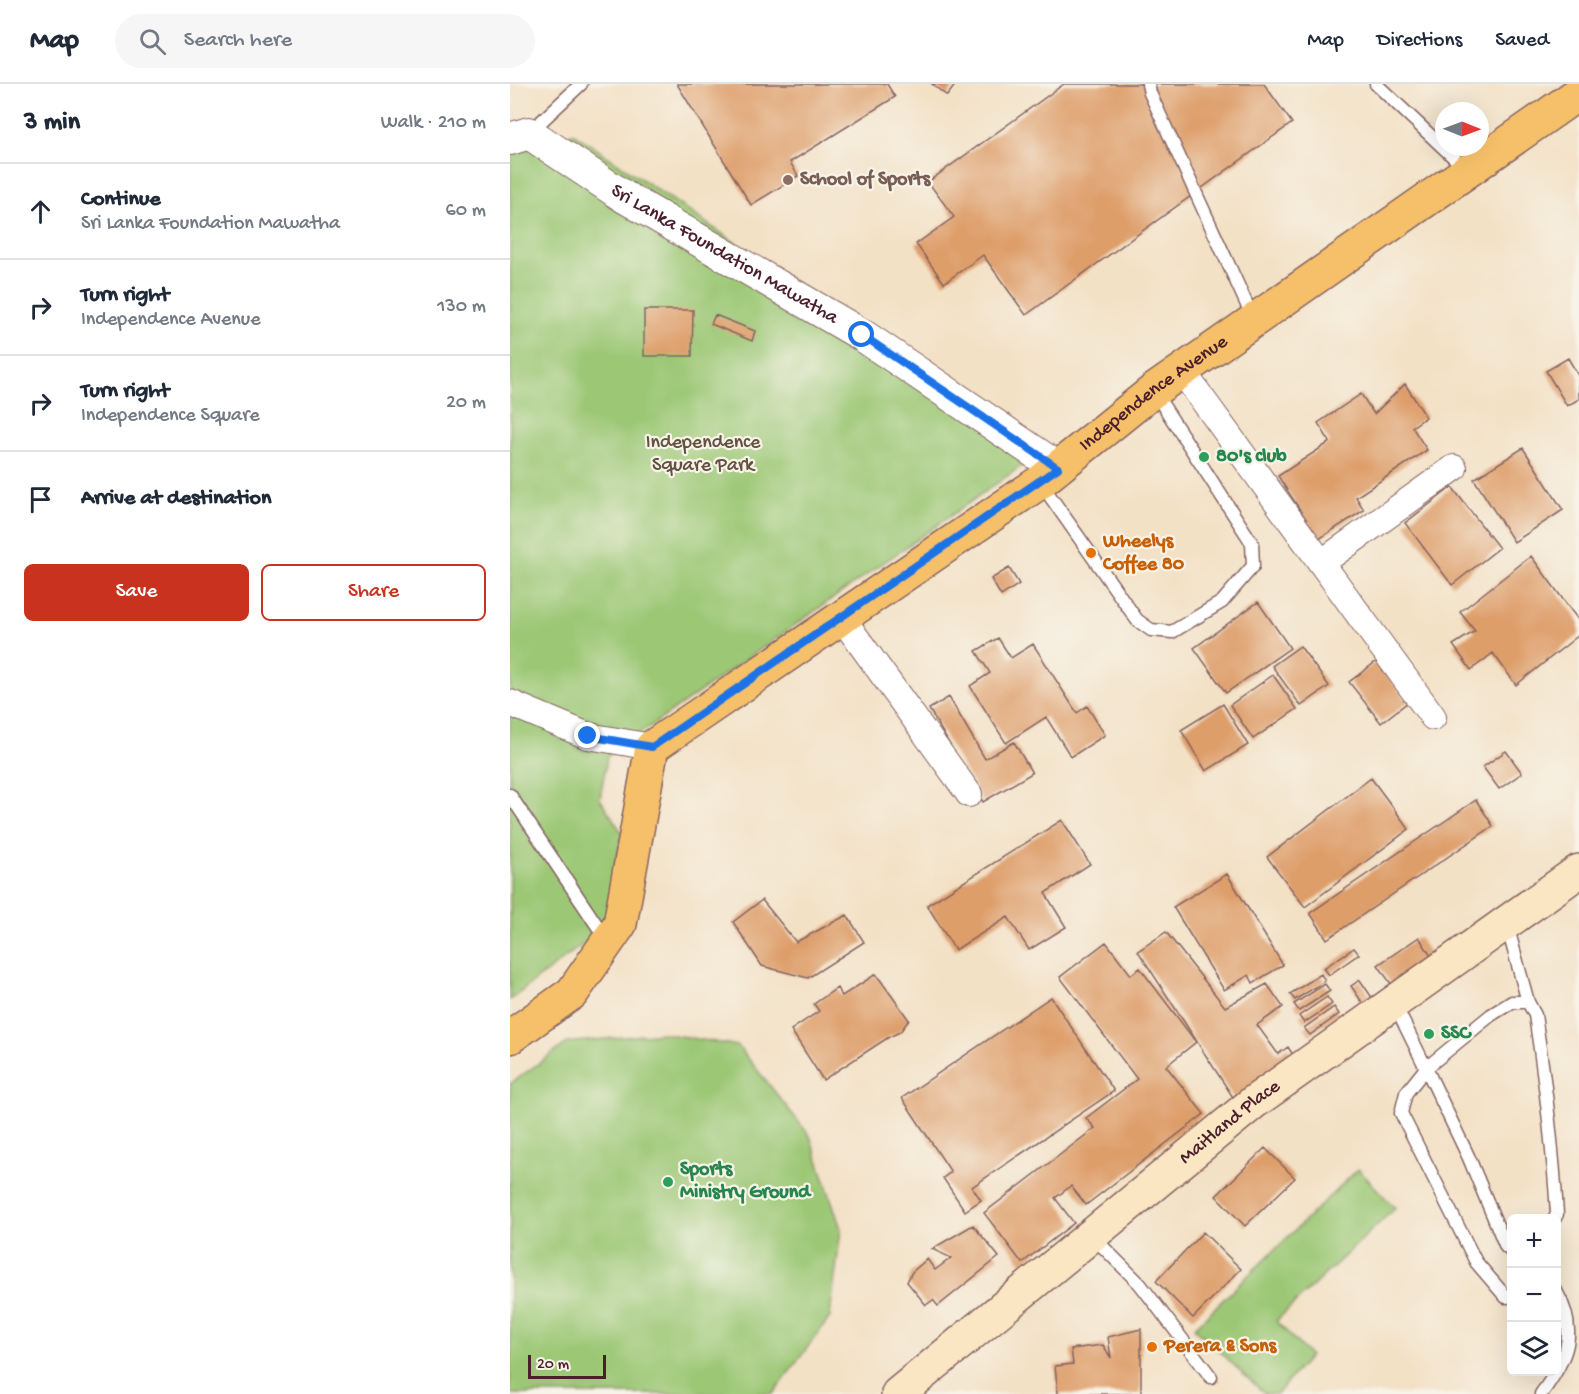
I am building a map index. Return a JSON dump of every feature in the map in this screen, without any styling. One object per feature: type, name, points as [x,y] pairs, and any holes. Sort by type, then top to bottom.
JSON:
[{"type":"main road","name":"Independence Avenue","points":[[652,747],[1049,475],[1154,391],[1579,93]]},
{"type":"main road","points":[[510,1037],[572,993],[620,924],[652,747]]},
{"type":"main road","name":"Maitland Place","points":[[898,1394],[1254,1102],[1579,871]]},
{"type":"street","name":"Sri Lanka Foundation Mawatha","points":[[520,136],[862,335],[1049,475]]},
{"type":"street","points":[[1182,371],[1433,717]]},
{"type":"street","points":[[1321,563],[1454,468]]},
{"type":"street","points":[[842,618],[969,794]]},
{"type":"street","points":[[510,703],[588,736],[652,747]]},
{"type":"lane","points":[[520,136],[581,84]]},
{"type":"lane","points":[[1148,84],[1150,93],[1254,320]]},
{"type":"lane","points":[[1376,84],[1468,171]]},
{"type":"lane","points":[[1049,475],[1137,620],[1152,630],[1172,632],[1222,602],[1253,566],[1252,543],[1154,391]]},
{"type":"lane","points":[[510,795],[608,942]]},
{"type":"lane","points":[[1506,923],[1528,1002],[1535,1015],[1549,1111],[1557,1214]]},
{"type":"lane","points":[[1394,1002],[1469,1158],[1507,1247]]},
{"type":"lane","points":[[1507,1297],[1476,1262],[1401,1113],[1406,1093],[1426,1068],[1498,1011],[1512,1002],[1528,1002]]},
{"type":"lane","points":[[1092,1235],[1140,1284],[1211,1377]]},
{"type":"lane","points":[[1541,1394],[1563,1364],[1571,1346],[1569,1312],[1561,1298]]},
{"type":"green space","name":"Independence Square Park","points":[[573,133],[807,291],[1030,460],[607,757],[600,799],[622,833],[605,927],[510,1000],[510,155]]},
{"type":"green space","name":"Sports Ministry Ground","points":[[662,1033],[738,1046],[810,1136],[841,1229],[830,1317],[773,1394],[510,1394],[510,1084],[567,1043]]},
{"type":"green space","points":[[1358,1169],[1395,1208],[1276,1321],[1310,1356],[1277,1394],[1265,1394],[1194,1328]]},
{"type":"building","points":[[677,84],[887,84],[895,97],[790,162],[798,176],[751,205]]},
{"type":"building","points":[[932,84],[956,84],[947,96]]},
{"type":"building","points":[[1064,84],[1264,84],[1292,123],[1026,315],[983,255],[944,283],[916,244],[954,217],[928,182]]},
{"type":"building","points":[[644,310],[693,310],[692,356],[644,356]]},
{"type":"building","points":[[715,315],[755,331],[752,341],[711,324]]},
{"type":"building","points":[[1568,358],[1579,377],[1579,399],[1567,406],[1546,371]]},
{"type":"building","points":[[1405,384],[1426,417],[1412,427],[1427,450],[1356,497],[1364,510],[1319,539],[1278,476],[1330,442],[1318,423],[1361,394],[1374,414]]},
{"type":"building","points":[[1523,448],[1563,510],[1514,542],[1474,479]]},
{"type":"building","points":[[1452,487],[1499,548],[1452,585],[1405,523]]},
{"type":"building","points":[[1531,556],[1579,621],[1579,635],[1516,685],[1493,653],[1471,670],[1453,645],[1475,631],[1460,612]]},
{"type":"building","points":[[1009,568],[1019,584],[1001,596],[991,579]]},
{"type":"building","points":[[1258,602],[1290,648],[1226,693],[1194,648]]},
{"type":"building","points":[[998,638],[1011,658],[1033,644],[1077,713],[1087,706],[1105,735],[1071,757],[1046,717],[1006,743],[970,686],[990,673],[976,651]]},
{"type":"building","points":[[1300,646],[1329,686],[1301,706],[1272,666]]},
{"type":"building","points":[[1377,661],[1408,702],[1381,723],[1349,682]]},
{"type":"building","points":[[1273,675],[1297,709],[1253,739],[1230,705]]},
{"type":"building","points":[[949,697],[985,759],[1014,742],[1032,773],[983,802],[929,709]]},
{"type":"building","points":[[1223,704],[1248,745],[1206,771],[1181,730]]},
{"type":"building","points":[[1506,751],[1522,773],[1499,789],[1483,767]]},
{"type":"building","points":[[1371,778],[1409,829],[1305,907],[1267,857]]},
{"type":"building","points":[[1476,800],[1493,826],[1327,939],[1310,913]]},
{"type":"building","points":[[1062,820],[1090,864],[1045,893],[1066,927],[1029,950],[1008,917],[955,950],[927,905]]},
{"type":"building","points":[[1227,874],[1283,965],[1253,983],[1249,975],[1224,990],[1173,907]]},
{"type":"building","points":[[762,900],[796,942],[847,915],[864,942],[808,978],[762,966],[733,922]]},
{"type":"building","points":[[1166,932],[1225,1007],[1267,984],[1283,1007],[1257,1025],[1278,1054],[1288,1047],[1297,1061],[1236,1102],[1138,951]]},
{"type":"building","points":[[1419,937],[1431,956],[1391,984],[1378,965]]},
{"type":"building","points":[[1106,942],[1131,975],[1140,968],[1196,1042],[1166,1066],[1204,1114],[1086,1205],[1071,1186],[1055,1198],[1074,1223],[1022,1263],[984,1213],[1095,1128],[1086,1118],[1137,1079],[1060,977]]},
{"type":"building","points":[[1354,948],[1359,954],[1329,975],[1324,968]]},
{"type":"building","points":[[876,974],[909,1020],[900,1032],[823,1080],[791,1030],[819,1011],[814,1004],[837,988],[842,996]]},
{"type":"building","points":[[1321,974],[1325,981],[1295,1000],[1290,994]]},
{"type":"building","points":[[1360,980],[1373,999],[1364,1005],[1351,986]]},
{"type":"building","points":[[1325,984],[1330,991],[1299,1011],[1294,1004]]},
{"type":"building","points":[[1051,997],[1114,1091],[972,1187],[981,1200],[965,1211],[943,1178],[951,1172],[902,1098]]},
{"type":"building","points":[[1327,997],[1332,1004],[1304,1023],[1299,1016]]},
{"type":"building","points":[[1334,1007],[1339,1014],[1310,1035],[1304,1028]]},
{"type":"building","points":[[1265,1148],[1295,1178],[1245,1226],[1216,1196]]},
{"type":"building","points":[[973,1225],[999,1257],[938,1306],[933,1300],[926,1305],[907,1282],[912,1272],[927,1259],[935,1270],[951,1258],[932,1249]]},
{"type":"building","points":[[1203,1232],[1241,1269],[1193,1318],[1156,1281]]},
{"type":"building","points":[[1141,1329],[1141,1394],[1058,1394],[1055,1366],[1073,1364],[1071,1349],[1103,1345],[1111,1358],[1108,1337]]},
{"type":"place","name":"School of Sports","points":[[788,180]]},
{"type":"place","name":"80's club","points":[[1204,457]]},
{"type":"place","name":"Wheelys Coffee 80","points":[[1091,553]]},
{"type":"place","name":"SSC","points":[[1429,1034]]},
{"type":"place","name":"Sports Ministry Ground","points":[[668,1182]]},
{"type":"place","name":"Perera & Sons","points":[[1152,1347]]},
{"type":"route","points":[[588,736],[652,747],[1058,468],[862,335]]}]
